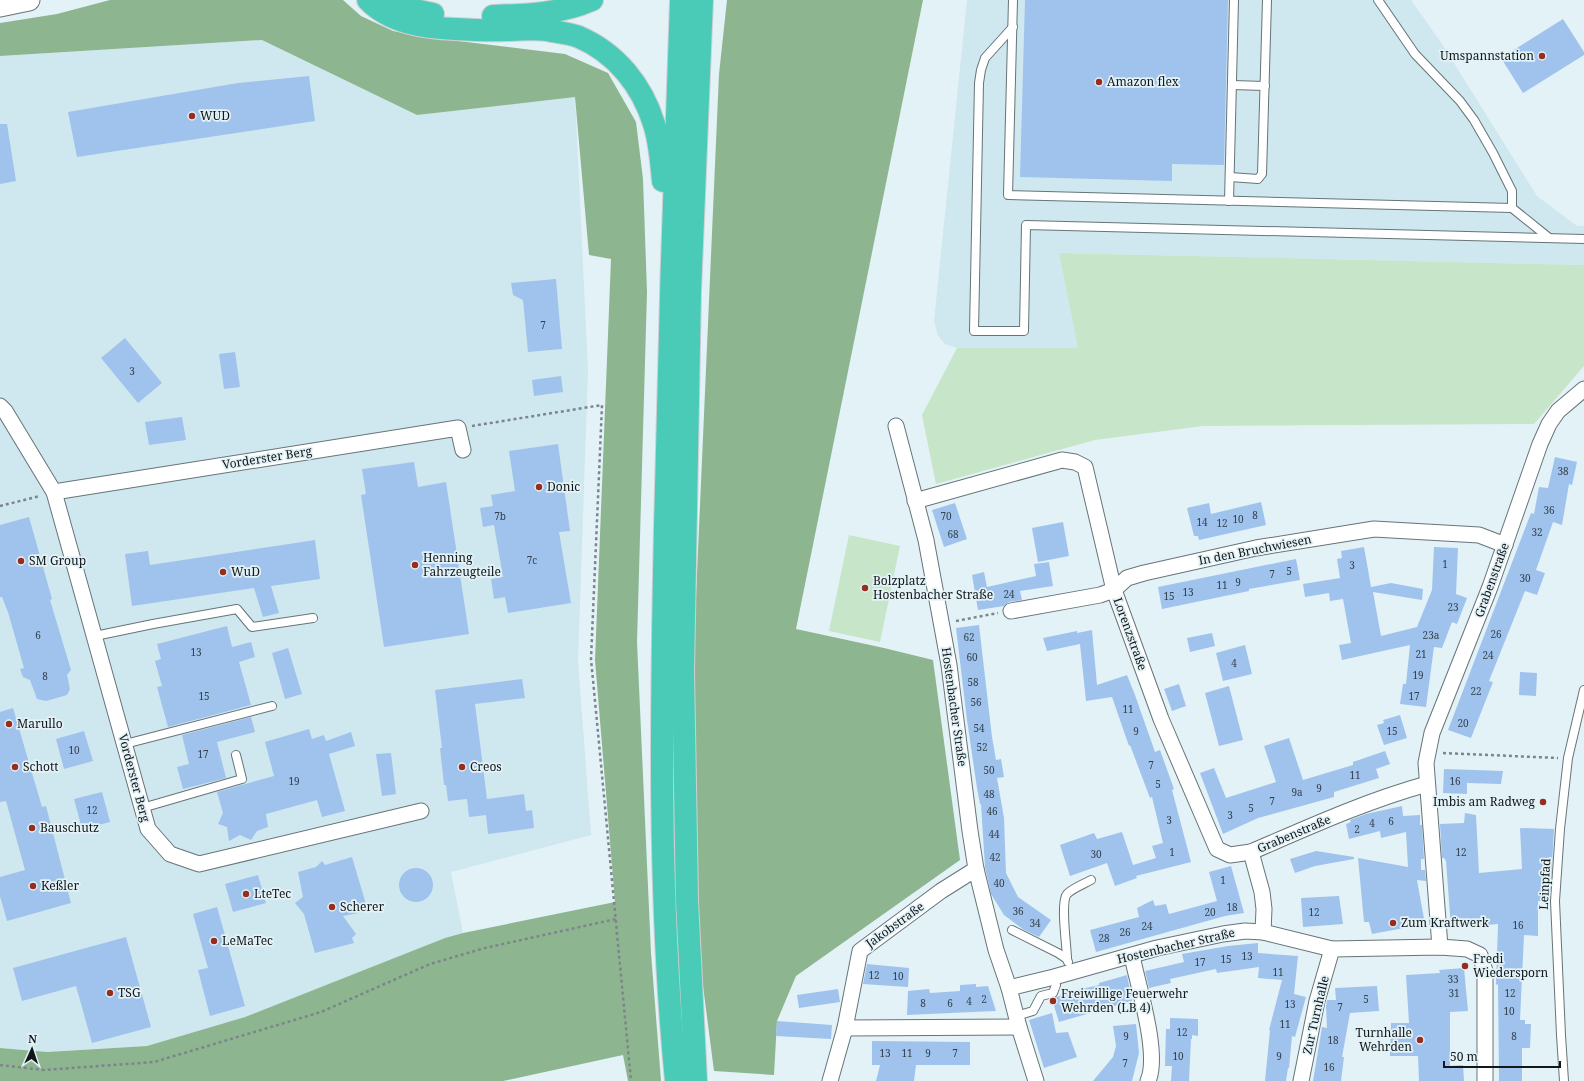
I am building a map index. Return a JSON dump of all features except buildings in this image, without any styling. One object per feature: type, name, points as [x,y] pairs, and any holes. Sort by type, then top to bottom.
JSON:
[{"type":"highway","points":[[368,0],[375,7],[403,22],[437,28],[496,31],[545,30],[578,36],[607,52],[626,72],[642,96],[654,124],[660,154],[671,267]]},
{"type":"highway","points":[[396,0],[410,8],[437,15],[493,16],[542,14],[576,7],[592,0]]},
{"type":"highway","points":[[681,0],[671,267],[662,662],[662,788],[664,897],[681,1068],[696,1081]]},
{"type":"highway","points":[[681,1068],[687,900],[683,671],[690,292],[702,0]]},
{"type":"street","points":[[0,6],[29,0]]},
{"type":"street","name":"Grabenstraße","points":[[1440,947],[1427,784],[1427,752],[1432,734],[1505,545],[1540,444],[1549,424],[1558,411],[1584,389]]},
{"type":"street","name":"Vorderster Berg","points":[[0,406],[5,411],[54,492],[148,829],[170,854],[199,864],[421,811]]},
{"type":"street","name":"Hostenbacher Straße","points":[[896,426],[926,540],[949,665],[976,869],[996,950],[1009,988],[1036,1081]]},
{"type":"street","points":[[458,428],[463,450]]},
{"type":"street","name":"Vorderster Berg","points":[[54,492],[458,428]]},
{"type":"street","name":"Lorenzstraße","points":[[915,501],[1062,460],[1075,462],[1085,467],[1114,590],[1161,718],[1217,850],[1230,855],[1251,852]]},
{"type":"street","name":"In den Bruchwiesen","points":[[1011,611],[1100,594],[1114,590],[1127,578],[1156,570],[1256,548],[1374,529],[1478,536],[1505,545]]},
{"type":"street","name":"Grabenstraße","points":[[1251,852],[1358,807],[1392,794],[1427,784]]},
{"type":"street","points":[[1251,852],[1262,892],[1264,909],[1263,932]]},
{"type":"street","name":"Jakobstraße","points":[[830,1081],[845,1028],[860,950],[941,891],[976,869]]},
{"type":"street","name":"Hostenbacher Straße","points":[[1009,988],[1054,977],[1069,966],[1132,956],[1157,948],[1223,934],[1245,931],[1263,932],[1332,949],[1440,947],[1467,950],[1480,955],[1485,971],[1485,1081]]},
{"type":"street","name":"Zur Turnhalle","points":[[1301,1081],[1317,1001],[1332,949]]},
{"type":"street","points":[[1132,956],[1149,1030],[1151,1056],[1148,1081]]},
{"type":"street","points":[[845,1028],[1018,1022]]},
{"type":"lane","points":[[1013,0],[1008,195],[1512,208],[1548,237]]},
{"type":"lane","points":[[1229,201],[1234,0]]},
{"type":"lane","points":[[1230,177],[1258,179],[1262,174],[1267,0]]},
{"type":"lane","points":[[1378,0],[1415,54],[1460,101],[1474,120],[1494,153],[1512,191],[1512,208]]},
{"type":"lane","points":[[1013,27],[985,58],[980,76],[974,331],[1024,331],[1026,225],[1584,239]]},
{"type":"lane","points":[[1232,85],[1265,86]]},
{"type":"lane","points":[[95,636],[237,609],[252,627],[313,618]]},
{"type":"lane","name":"Leinpfad","points":[[1564,1081],[1555,901],[1560,830],[1568,758],[1584,690]]},
{"type":"lane","points":[[125,744],[272,706]]},
{"type":"lane","points":[[142,808],[242,779],[236,755]]},
{"type":"lane","points":[[1069,966],[1064,899],[1069,892],[1091,880]]},
{"type":"lane","points":[[1012,930],[1058,953],[1069,966]]},
{"type":"lane","points":[[1018,1022],[1033,1010],[1042,996],[1053,993],[1056,985],[1054,977]]},
{"type":"path","points":[[458,428],[602,405],[591,659],[631,1081]]},
{"type":"path","points":[[0,506],[54,492]]},
{"type":"path","points":[[941,624],[1011,611]]},
{"type":"path","points":[[1427,752],[1568,758]]},
{"type":"path","points":[[0,1065],[44,1070],[154,1062],[321,1012],[430,964],[485,948],[616,919]]},
{"type":"shaded area","points":[[967,0],[1411,0],[1442,44],[1537,196],[1577,226],[1584,226],[1584,265],[1059,253],[1078,348],[957,348],[945,344],[938,336],[934,321]]},
{"type":"shaded area","points":[[262,40],[417,115],[575,96],[588,371],[578,661],[591,835],[451,872],[463,933],[445,938],[245,1017],[147,1046],[47,1052],[0,1048],[0,56]]},
{"type":"green space","points":[[110,0],[343,0],[361,16],[393,31],[425,37],[565,54],[608,73],[636,122],[643,179],[647,292],[637,642],[651,953],[661,1081],[628,1081],[623,1055],[503,1081],[0,1081],[0,1048],[47,1052],[147,1046],[245,1017],[445,938],[615,902],[595,660],[611,259],[589,255],[575,97],[417,115],[262,40],[0,56],[0,23],[57,14]]},
{"type":"green space","points":[[727,0],[923,0],[796,629],[933,660],[960,860],[796,976],[777,1021],[774,1075],[714,1071],[700,963],[692,687],[719,74]]},
{"type":"green space","points":[[1059,253],[1584,265],[1584,366],[1534,424],[1203,426],[1095,440],[936,484],[922,415],[957,348],[1078,348]]},
{"type":"green space","name":"Bolzplatz Hostenbacher Straße","points":[[849,535],[900,546],[880,642],[829,631]]},
{"type":"place","name":"Umspannstation","points":[[1542,56]]},
{"type":"place","name":"Amazon flex","points":[[1099,82]]},
{"type":"place","name":"WUD","points":[[192,116]]},
{"type":"place","name":"Donic","points":[[539,487]]},
{"type":"place","name":"SM Group","points":[[21,561]]},
{"type":"place","name":"Henning Fahrzeugteile","points":[[415,565]]},
{"type":"place","name":"WuD","points":[[223,572]]},
{"type":"place","name":"Bolzplatz Hostenbacher Straße","points":[[865,588]]},
{"type":"place","name":"Marullo","points":[[9,724]]},
{"type":"place","name":"Schott","points":[[15,767]]},
{"type":"place","name":"Creos","points":[[462,767]]},
{"type":"place","name":"Imbis am Radweg","points":[[1543,802]]},
{"type":"place","name":"Bauschutz","points":[[32,828]]},
{"type":"place","name":"Keßler","points":[[33,886]]},
{"type":"place","name":"LteTec","points":[[246,894]]},
{"type":"place","name":"Scherer","points":[[332,907]]},
{"type":"place","name":"Zum Kraftwerk","points":[[1393,923]]},
{"type":"place","name":"LeMaTec","points":[[214,941]]},
{"type":"place","name":"Fredi Wiedersporn","points":[[1465,966]]},
{"type":"place","name":"TSG","points":[[110,993]]},
{"type":"place","name":"Freiwillige Feuerwehr Wehrden (LB 4)","points":[[1053,1001]]},
{"type":"place","name":"Turnhalle Wehrden","points":[[1420,1040]]}]
